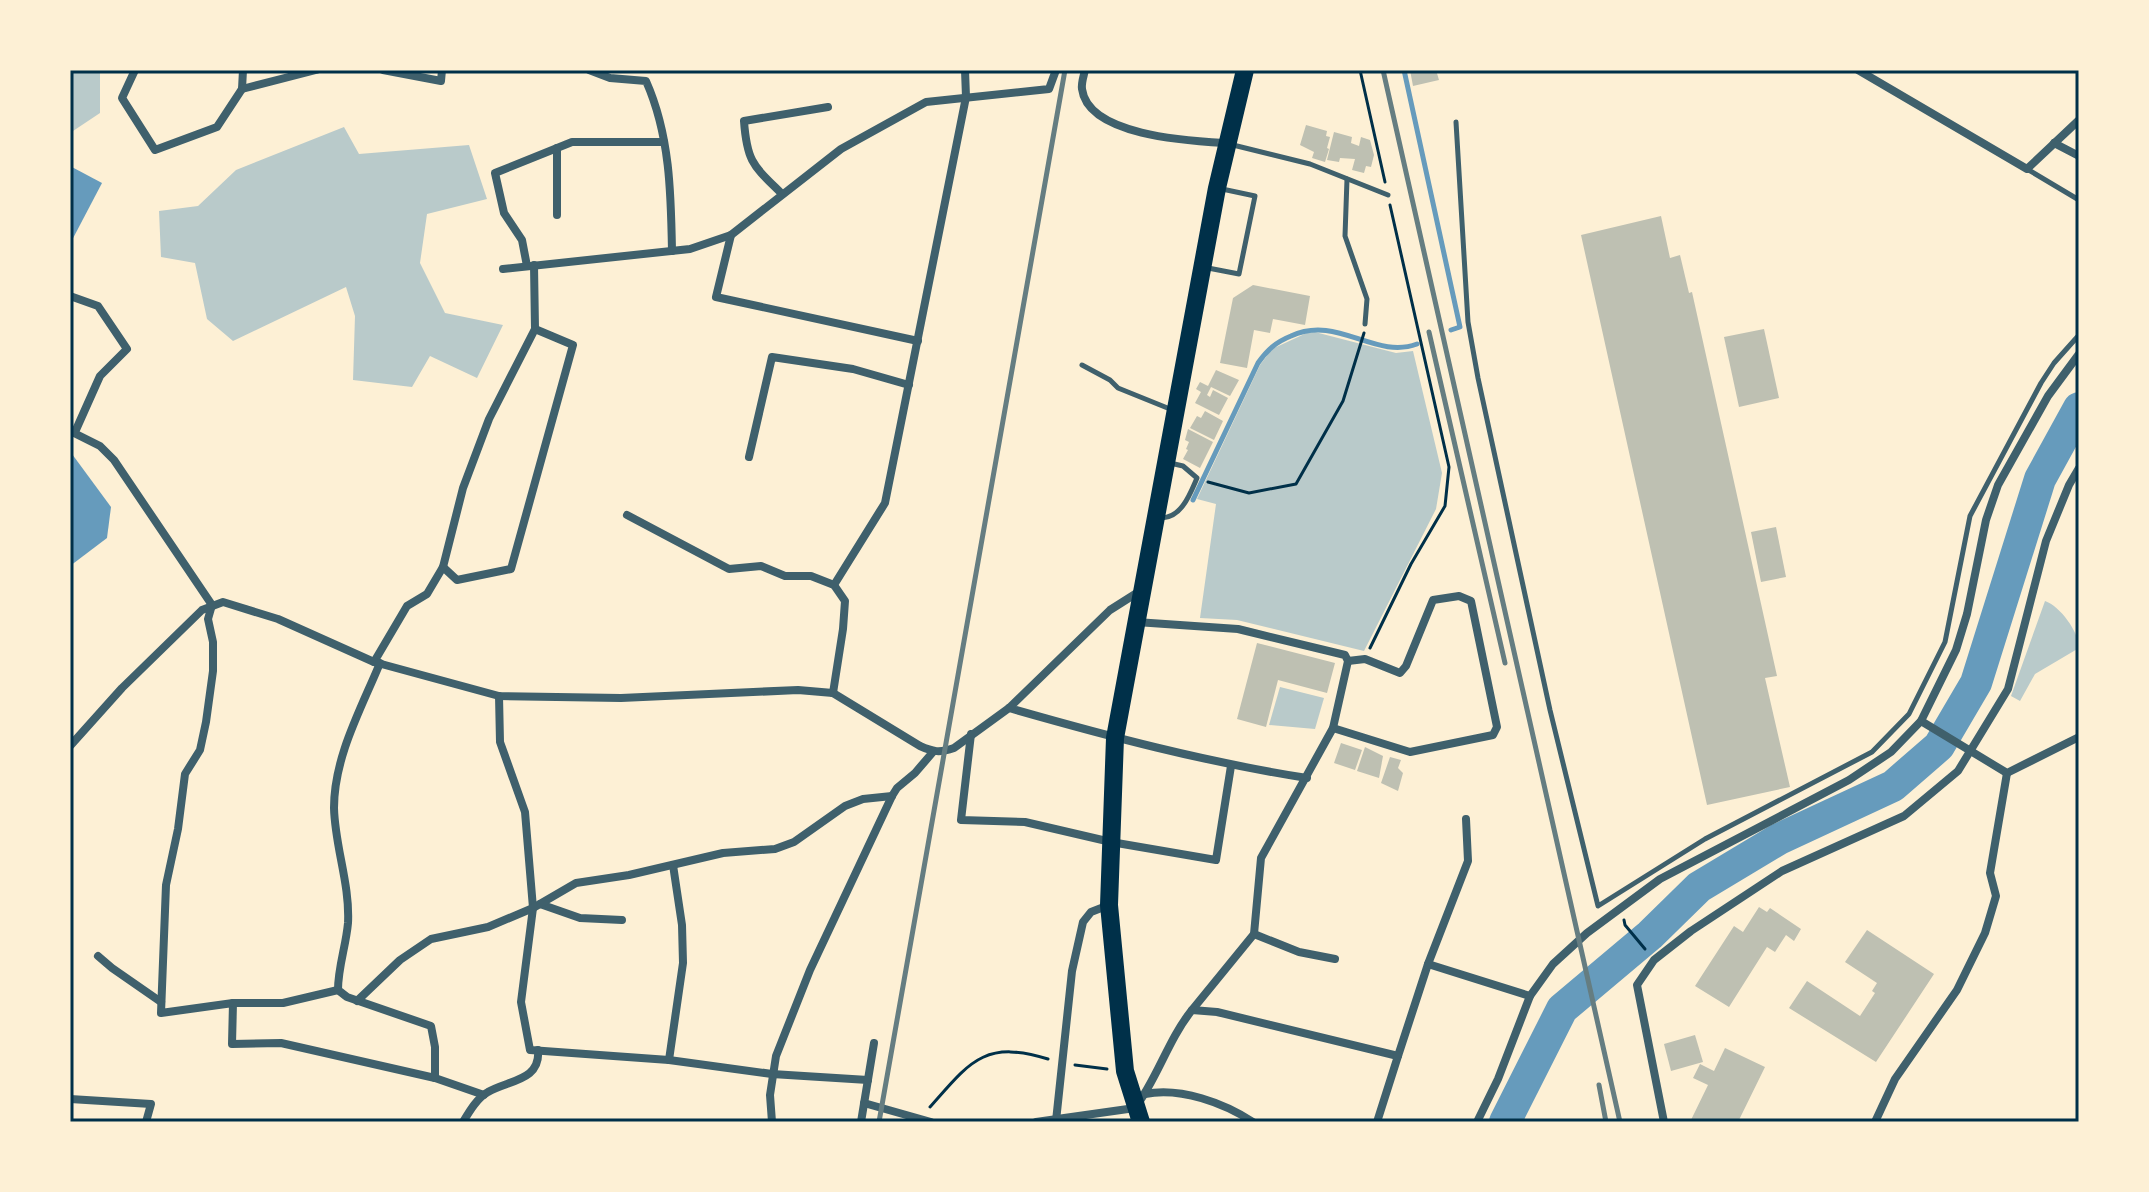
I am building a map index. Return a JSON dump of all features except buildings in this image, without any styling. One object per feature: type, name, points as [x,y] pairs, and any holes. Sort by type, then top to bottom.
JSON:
[{"type":"highway","points":[[1140,1108],[1125,1071],[1109,905],[1115,738],[1217,188],[1245,70]]},
{"type":"street","points":[[135,70],[122,98],[155,150],[217,127],[242,89],[243,70]]},
{"type":"street","points":[[242,89],[316,70]]},
{"type":"street","points":[[383,70],[441,81],[442,70]]},
{"type":"street","points":[[589,70],[610,78],[639,75],[646,81],[654,99],[670,173],[672,251]]},
{"type":"street","points":[[834,585],[885,503],[966,97],[965,70]]},
{"type":"street","points":[[503,269],[690,249],[731,235],[841,149],[926,102],[1049,89],[1056,70]]},
{"type":"street","points":[[1085,70],[1082,88],[1087,101],[1105,120],[1180,140],[1226,143]]},
{"type":"street","points":[[1858,70],[2027,169],[2079,120]]},
{"type":"street","points":[[782,194],[759,171],[746,151],[744,121],[828,107]]},
{"type":"street","points":[[338,990],[338,974],[348,925],[347,894],[334,808],[341,757],[377,662],[407,606],[427,594],[443,567],[463,488],[489,419],[535,329],[530,266],[522,240],[504,213],[495,173],[572,142],[664,142]]},
{"type":"street","points":[[2054,143],[2079,156]]},
{"type":"street","points":[[557,148],[557,215]]},
{"type":"street","points":[[731,235],[716,297],[918,341]]},
{"type":"street","points":[[70,296],[98,306],[127,349],[100,376],[72,432],[100,446],[114,460],[212,605],[208,619],[213,642],[213,671],[206,722],[200,750],[185,774],[166,885],[161,1013],[233,1003],[283,1003],[338,990],[357,1001],[431,1026],[435,1078]]},
{"type":"street","points":[[443,567],[457,580],[511,569],[573,345],[535,329]]},
{"type":"street","points":[[1477,1122],[1498,1079],[1530,996],[1553,964],[1587,933],[1660,879],[1849,780],[1891,752],[1921,721],[1956,650],[1967,614],[1986,520],[1998,485],[2048,396],[2079,354]]},
{"type":"street","points":[[749,457],[772,357],[853,369],[909,385]]},
{"type":"street","points":[[1664,1122],[1637,985],[1646,969],[1691,931],[1782,871],[1904,816],[1958,771],[1968,749],[2008,689],[2046,541],[2079,468]]},
{"type":"street","points":[[627,515],[729,569],[761,566],[785,576],[811,576],[834,585],[845,601],[833,693]]},
{"type":"street","points":[[772,1122],[770,1095],[776,1056],[810,970],[892,796],[933,752],[954,748],[1009,708],[1110,610],[1141,591]]},
{"type":"street","points":[[1333,728],[1410,752],[1493,735],[1497,727],[1471,601],[1459,596],[1433,600],[1406,666],[1400,673],[1365,659],[1348,661]]},
{"type":"street","points":[[70,746],[134,676],[202,610],[223,602],[278,619],[377,662],[499,696],[621,698],[798,690],[833,693],[933,752]]},
{"type":"street","points":[[1136,622],[1238,629],[1345,655],[1348,661],[1333,728],[1261,858],[1254,934],[1192,1010],[1165,1054],[1140,1108]]},
{"type":"street","points":[[499,696],[500,742],[525,812],[536,906],[521,1002],[530,1050],[669,1060],[772,1074],[868,1080]]},
{"type":"street","points":[[1009,708],[1231,766],[1307,778]]},
{"type":"street","points":[[1921,721],[2007,773]]},
{"type":"street","points":[[971,734],[961,820],[1025,822],[1111,842],[1216,860],[1231,766]]},
{"type":"street","points":[[2007,773],[2079,737]]},
{"type":"street","points":[[1875,1122],[1895,1079],[1957,990],[1985,933],[1996,896],[1990,873],[2007,773]]},
{"type":"street","points":[[357,1001],[400,960],[431,939],[488,927],[536,906],[576,883],[723,853],[775,849],[794,842],[845,806],[863,799],[892,796]]},
{"type":"street","points":[[1377,1122],[1428,964],[1468,861],[1466,819]]},
{"type":"street","points":[[669,1060],[683,963],[682,925],[673,865]]},
{"type":"street","points":[[1056,1121],[1072,971],[1083,922],[1091,912],[1109,905]]},
{"type":"street","points":[[536,906],[580,918],[622,920]]},
{"type":"street","points":[[1254,934],[1299,952],[1335,959]]},
{"type":"street","points":[[98,956],[161,1002]]},
{"type":"street","points":[[1428,964],[1530,996]]},
{"type":"street","points":[[233,1003],[232,1044],[281,1043],[435,1078],[484,1095]]},
{"type":"street","points":[[1192,1010],[1217,1012],[1398,1056]]},
{"type":"street","points":[[861,1122],[874,1043]]},
{"type":"street","points":[[463,1122],[484,1095],[533,1072],[539,1059],[538,1050]]},
{"type":"street","points":[[1036,1122],[1140,1108],[1180,1095],[1221,1104],[1253,1122]]},
{"type":"street","points":[[70,1099],[151,1104],[146,1122]]},
{"type":"street","points":[[864,1103],[931,1122]]},
{"type":"lane","points":[[1456,122],[1468,322],[1550,710],[1598,906],[1705,839],[1872,752],[1909,714],[1945,642],[1970,516],[2041,383],[2079,335]]},
{"type":"lane","points":[[1226,143],[1310,164],[1388,195]]},
{"type":"lane","points":[[2027,169],[2079,200]]},
{"type":"lane","points":[[1347,179],[1345,236],[1367,299],[1365,324]]},
{"type":"lane","points":[[1202,267],[1239,274],[1255,196],[1217,188]]},
{"type":"lane","points":[[1082,365],[1110,380],[1118,388],[1174,410]]},
{"type":"lane","points":[[1154,519],[1169,518],[1185,503],[1197,478],[1183,466],[1165,462]]},
{"type":"path","points":[[1360,70],[1449,467],[1445,506],[1411,564],[1365,659]]},
{"type":"path","points":[[1205,481],[1249,493],[1296,484],[1343,401],[1363,336]]},
{"type":"path","points":[[1624,919],[1625,925],[1648,953]]},
{"type":"path","points":[[920,1119],[960,1074],[985,1055],[1019,1053],[1060,1063],[1125,1071]]},
{"type":"shaded area","points":[[70,70],[100,73],[100,113],[70,133]]},
{"type":"shaded area","points":[[344,127],[359,154],[469,145],[487,199],[427,214],[420,263],[445,313],[503,325],[477,378],[430,356],[412,387],[353,380],[355,316],[346,287],[233,341],[207,319],[195,263],[161,257],[159,211],[198,206],[236,170]]},
{"type":"shaded area","points":[[1311,331],[1396,353],[1413,351],[1442,473],[1436,509],[1364,651],[1237,620],[1200,618],[1216,504],[1197,499],[1260,365],[1272,349]]},
{"type":"shaded area","points":[[2045,601],[2068,620],[2079,648],[2035,674],[2020,701],[2011,696]]},
{"type":"shaded area","points":[[1280,687],[1324,698],[1315,729],[1269,725]]},
{"type":"water","points":[[70,166],[102,183],[70,244]]},
{"type":"water","points":[[72,454],[111,507],[107,538],[70,566]]},
{"type":"waterway","points":[[1404,70],[1460,327],[1451,330]]},
{"type":"waterway","points":[[1193,500],[1258,363],[1276,344],[1308,331],[1324,330],[1386,346],[1417,344]]},
{"type":"waterway","points":[[1505,1122],[1562,1009],[1650,935],[1699,887],[1779,839],[1893,786],[1939,746],[1976,683],[2040,479],[2079,408]]},
{"type":"railway","points":[[879,1122],[1065,70]]},
{"type":"railway","points":[[1383,70],[1620,1122]]},
{"type":"railway","points":[[1429,332],[1505,663]]},
{"type":"railway","points":[[1599,1085],[1606,1122]]}]
